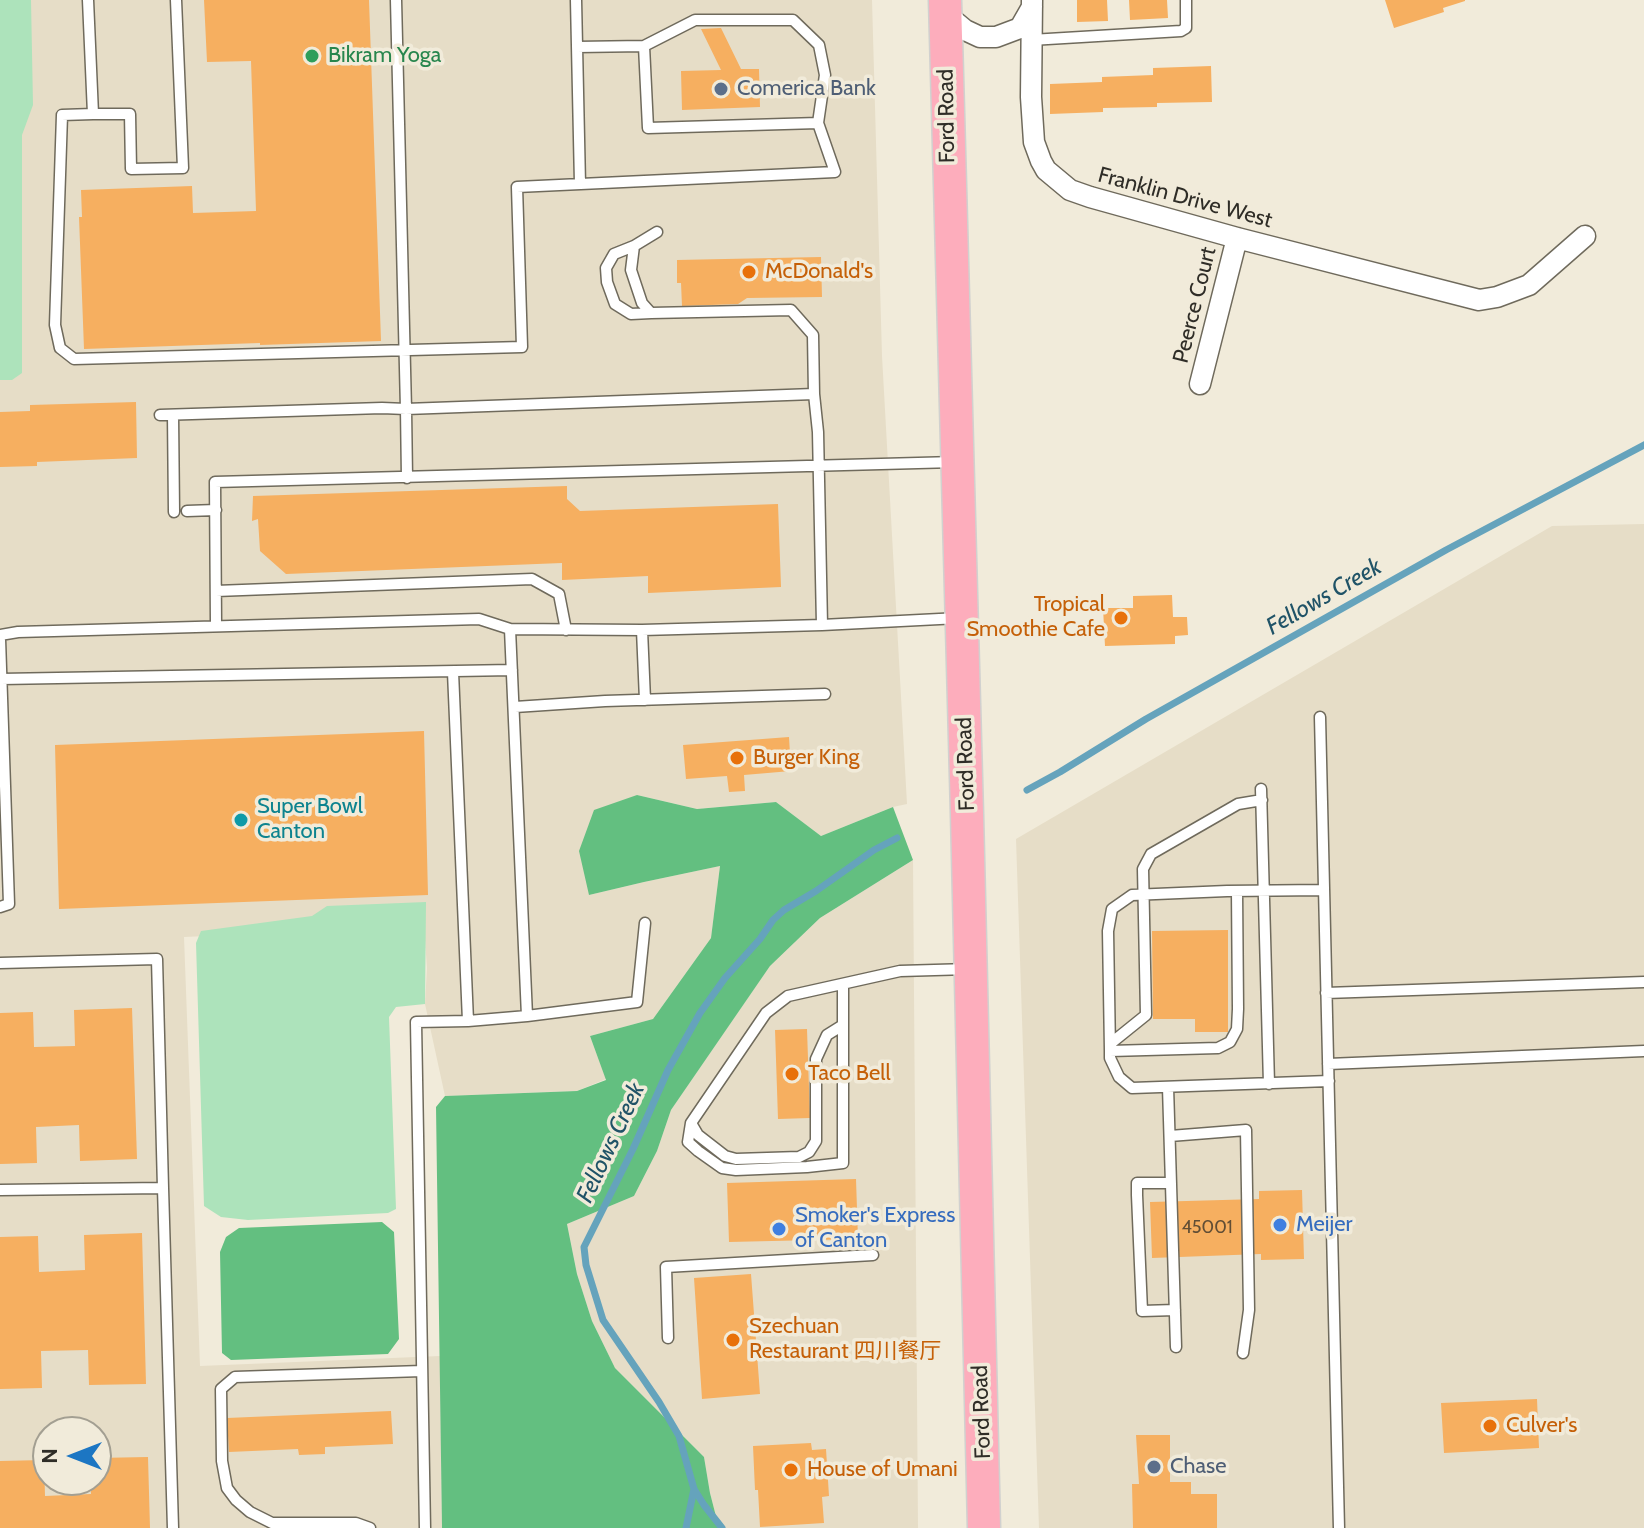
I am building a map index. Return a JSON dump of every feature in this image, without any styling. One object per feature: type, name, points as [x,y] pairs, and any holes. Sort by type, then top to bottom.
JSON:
[{"type":"main road","name":"Ford Road","points":[[946,2],[984,1528]]},
{"type":"street","points":[[946,2],[953,20],[980,37],[996,37],[1020,28],[1031,2]]},
{"type":"street","name":"Franklin Drive West","points":[[1031,2],[1034,142],[1041,161],[1052,176],[1070,190],[1237,238],[1479,300],[1529,285],[1585,236]]},
{"type":"street","name":"Peerce Court","points":[[1200,384],[1237,238]]},
{"type":"lane","points":[[88,0],[93,114]]},
{"type":"lane","points":[[176,0],[183,168],[131,169],[130,114],[62,115],[55,325],[60,348],[74,359],[522,347],[517,187],[835,172],[818,123],[825,75],[819,45],[793,20],[695,20],[644,46],[577,47]]},
{"type":"lane","points":[[396,0],[407,478]]},
{"type":"lane","points":[[576,0],[580,184]]},
{"type":"lane","points":[[1031,40],[1181,31],[1186,28],[1186,0]]},
{"type":"lane","points":[[644,46],[648,128],[818,123]]},
{"type":"lane","points":[[657,232],[614,254],[606,268],[607,282],[615,304],[631,314],[791,310],[813,335],[822,625]]},
{"type":"lane","points":[[634,246],[631,270],[642,303],[651,313]]},
{"type":"lane","points":[[160,415],[814,394]]},
{"type":"lane","points":[[173,415],[174,512]]},
{"type":"lane","points":[[216,625],[215,482],[957,462]]},
{"type":"lane","points":[[187,511],[216,510]]},
{"type":"lane","points":[[216,591],[532,579],[559,594],[566,630]]},
{"type":"lane","points":[[0,907],[9,904],[0,637],[18,632],[479,619],[510,629],[642,630],[961,618]]},
{"type":"lane","points":[[510,629],[527,1016]]},
{"type":"lane","points":[[642,630],[645,700]]},
{"type":"lane","points":[[1,679],[512,670]]},
{"type":"lane","points":[[453,672],[468,1021]]},
{"type":"lane","points":[[515,707],[825,694]]},
{"type":"lane","points":[[1320,717],[1339,1528]]},
{"type":"lane","points":[[1110,1048],[1146,1015],[1143,869],[1151,854],[1261,794],[1269,1084]]},
{"type":"lane","points":[[1323,890],[1132,895],[1112,909],[1108,931],[1110,1058],[1119,1077],[1132,1088],[1329,1081]]},
{"type":"lane","points":[[1110,1048],[1218,1048],[1230,1042],[1237,1029],[1238,1009],[1237,891]]},
{"type":"lane","points":[[425,1528],[416,1022],[527,1016],[637,1002],[645,923]]},
{"type":"lane","points":[[0,963],[157,959],[173,1528]]},
{"type":"lane","points":[[843,985],[843,1163],[736,1170],[722,1168],[688,1142],[691,1123],[766,1013],[788,996],[900,971],[971,969]]},
{"type":"lane","points":[[1326,993],[1644,982]]},
{"type":"lane","points":[[691,1123],[698,1135],[725,1156],[736,1159],[799,1157],[809,1152],[816,1141],[816,1059],[827,1035],[843,1025]]},
{"type":"lane","points":[[1328,1064],[1644,1051]]},
{"type":"lane","points":[[1168,1087],[1176,1347]]},
{"type":"lane","points":[[1170,1136],[1246,1130],[1249,1310],[1243,1353]]},
{"type":"lane","points":[[1171,1183],[1137,1183],[1137,1195],[1142,1311],[1175,1310]]},
{"type":"lane","points":[[0,1190],[163,1188]]},
{"type":"lane","points":[[668,1338],[666,1267],[873,1255]]},
{"type":"lane","points":[[370,1528],[356,1523],[272,1523],[250,1512],[236,1500],[227,1488],[222,1461],[221,1389],[235,1377],[422,1371]]},
{"type":"shaded area","points":[[31,0],[872,0],[882,356],[907,804],[821,836],[776,802],[697,809],[637,795],[589,895],[720,866],[711,938],[653,1019],[590,1036],[606,1079],[577,1091],[445,1096],[425,1004],[427,968],[424,926],[184,937],[200,1366],[440,1356],[442,1528],[0,1528],[0,380],[12,379],[12,143]]},
{"type":"shaded area","points":[[1644,524],[1644,1528],[1039,1528],[1016,839],[1552,526]]},
{"type":"shaded area","points":[[913,860],[918,1528],[719,1528],[704,1457],[615,1368],[592,1321],[577,1274],[567,1224],[634,1196],[657,1151],[671,1110],[770,966],[820,918]]},
{"type":"green space","points":[[0,0],[31,0],[33,105],[22,135],[22,373],[12,380],[0,380]]},
{"type":"green space","points":[[637,795],[697,809],[776,802],[821,836],[893,807],[913,860],[820,918],[770,966],[671,1110],[657,1151],[634,1196],[567,1224],[577,1274],[592,1321],[615,1368],[704,1457],[719,1528],[442,1528],[436,1107],[445,1096],[577,1091],[606,1080],[590,1036],[653,1019],[711,938],[720,866],[589,895],[579,851],[594,810]]},
{"type":"green space","points":[[426,902],[425,1004],[396,1007],[389,1017],[396,1209],[388,1213],[248,1220],[221,1217],[204,1206],[196,943],[201,931],[312,916],[327,906]]},
{"type":"green space","points":[[382,1222],[394,1232],[399,1339],[388,1354],[231,1360],[222,1353],[220,1252],[226,1237],[239,1228]]},
{"type":"building","points":[[204,0],[369,0],[381,341],[84,349],[79,217],[82,217],[81,190],[192,186],[193,213],[256,211],[251,61],[207,62]]},
{"type":"building","points":[[1077,0],[1107,0],[1108,21],[1077,22]]},
{"type":"building","points":[[1129,0],[1167,0],[1168,18],[1130,20]]},
{"type":"building","points":[[1385,0],[1465,1],[1443,8],[1444,12],[1394,28]]},
{"type":"building","name":"Comerica Bank","points":[[721,28],[741,69],[759,69],[760,107],[682,110],[681,71],[721,70],[701,29]]},
{"type":"building","points":[[1211,66],[1212,102],[1157,103],[1157,107],[1103,108],[1103,112],[1050,114],[1050,84],[1102,82],[1102,77],[1153,75],[1153,68]]},
{"type":"building","name":"McDonald's","points":[[821,257],[822,297],[747,298],[738,304],[682,306],[681,283],[677,283],[677,260]]},
{"type":"building","points":[[136,402],[137,458],[37,462],[37,466],[0,467],[0,412],[30,411],[30,405]]},
{"type":"building","points":[[567,486],[567,499],[580,511],[778,504],[781,587],[648,593],[648,576],[562,580],[562,563],[286,574],[260,551],[258,519],[252,521],[253,496]]},
{"type":"building","points":[[1172,595],[1173,617],[1187,617],[1188,635],[1175,636],[1175,644],[1105,646],[1103,608],[1133,608],[1133,596]]},
{"type":"building","name":"Super Bowl Canton","points":[[424,731],[428,895],[59,909],[55,745]]},
{"type":"building","name":"Burger King","points":[[789,737],[791,771],[744,775],[745,791],[729,792],[727,776],[686,779],[683,745]]},
{"type":"building","points":[[1228,930],[1228,1032],[1195,1032],[1195,1019],[1153,1019],[1152,931]]},
{"type":"building","points":[[132,1008],[137,1159],[80,1161],[79,1125],[36,1127],[37,1163],[0,1164],[0,1013],[33,1012],[34,1047],[75,1046],[74,1010]]},
{"type":"building","points":[[807,1029],[810,1118],[778,1119],[775,1030]]},
{"type":"building","points":[[856,1179],[858,1239],[729,1242],[727,1183]]},
{"type":"building","name":"Meijer","points":[[1302,1190],[1304,1259],[1261,1260],[1261,1254],[1152,1258],[1150,1202],[1259,1199],[1259,1191]]},
{"type":"building","points":[[142,1233],[146,1384],[89,1385],[88,1350],[41,1351],[42,1388],[0,1389],[0,1237],[38,1236],[39,1272],[85,1270],[84,1235]]},
{"type":"building","points":[[751,1274],[760,1394],[702,1399],[694,1278]]},
{"type":"building","name":"Culver's","points":[[1537,1399],[1539,1448],[1444,1453],[1441,1403]]},
{"type":"building","points":[[391,1411],[393,1444],[325,1447],[325,1454],[299,1455],[298,1449],[229,1452],[227,1418]]},
{"type":"building","name":"Chase","points":[[1136,1435],[1170,1435],[1170,1482],[1191,1482],[1191,1494],[1217,1494],[1217,1528],[1133,1528],[1132,1484],[1139,1484]]},
{"type":"building","name":"House of Umani","points":[[811,1443],[812,1450],[826,1449],[829,1496],[822,1497],[824,1523],[760,1527],[753,1446]]},
{"type":"building","points":[[148,1457],[150,1528],[0,1528],[0,1461],[32,1460],[32,1496],[112,1496],[112,1458]]},
{"type":"waterway","name":"Fellows Creek","points":[[1027,790],[1146,719],[1446,550],[1644,445]]},
{"type":"waterway","name":"Fellows Creek","points":[[722,1528],[694,1489],[679,1436],[603,1320],[586,1265],[584,1247],[668,1070],[700,1013],[725,978],[784,910],[897,838]]},
{"type":"waterway","points":[[686,1528],[694,1489]]},
{"type":"place","name":"Bikram Yoga","points":[[312,56]]},
{"type":"place","name":"Comerica Bank","points":[[721,89]]},
{"type":"place","name":"McDonald's","points":[[749,272]]},
{"type":"place","name":"Tropical Smoothie Cafe","points":[[1121,618]]},
{"type":"place","name":"Burger King","points":[[737,758]]},
{"type":"place","name":"Super Bowl Canton","points":[[241,820]]},
{"type":"place","name":"Taco Bell","points":[[792,1074]]},
{"type":"place","name":"Meijer","points":[[1280,1225]]},
{"type":"place","name":"Smoker's Express of Canton","points":[[779,1229]]},
{"type":"place","name":"Szechuan Restaurant 四川餐厅","points":[[733,1340]]},
{"type":"place","name":"Culver's","points":[[1490,1426]]},
{"type":"place","name":"Chase","points":[[1154,1467]]},
{"type":"place","name":"House of Umani","points":[[791,1470]]}]
